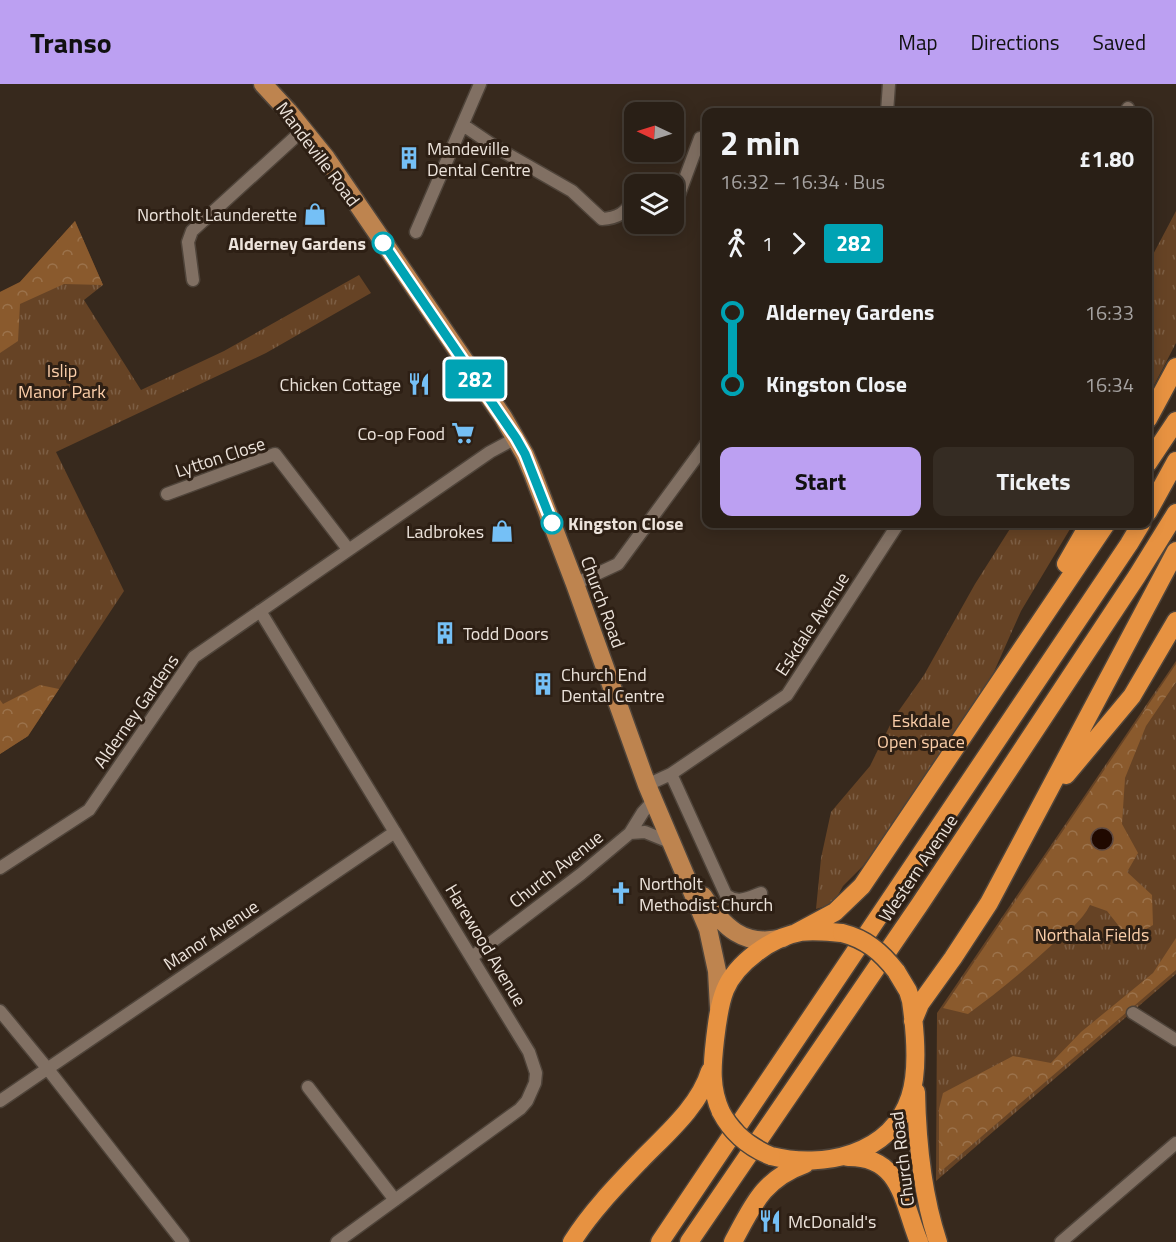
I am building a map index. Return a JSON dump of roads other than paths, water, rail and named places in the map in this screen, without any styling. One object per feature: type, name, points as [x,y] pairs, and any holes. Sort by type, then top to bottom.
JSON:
[{"type":"highway","points":[[1152,411],[1176,368]]},
{"type":"highway","points":[[1152,457],[1176,421]]},
{"type":"highway","points":[[1152,505],[1176,461]]},
{"type":"highway","name":"Western Avenue","points":[[689,1242],[920,904],[1137,576],[1176,513]]},
{"type":"highway","points":[[1003,675],[1087,528]]},
{"type":"highway","points":[[819,1161],[794,1161],[771,1156],[746,1143],[731,1128],[714,1092],[713,1060],[723,995],[732,977],[759,951],[820,921],[847,902],[862,886],[1103,528]]},
{"type":"highway","name":"Western Avenue","points":[[660,1242],[1139,528]]},
{"type":"highway","points":[[913,1021],[923,999],[989,903],[1176,551]]},
{"type":"highway","points":[[1042,804],[1131,696],[1176,621]]},
{"type":"highway","points":[[733,1242],[757,1197],[771,1182],[788,1171],[866,1149],[892,1128],[910,1097],[915,1070],[913,1021],[908,991],[896,971],[878,950],[860,938],[824,931],[790,935]]},
{"type":"highway","points":[[572,1242],[613,1190],[683,1116],[706,1083],[713,1060]]},
{"type":"highway","name":"Church Road","points":[[915,1070],[920,1161],[926,1197],[938,1242]]},
{"type":"highway","name":"Church Road","points":[[838,1158],[865,1158],[890,1172],[898,1183],[919,1242]]},
{"type":"main road","name":"Mandeville Road","points":[[263,84],[326,158],[391,255]]},
{"type":"main road","name":"Church Road","points":[[391,255],[525,454],[575,584],[650,793],[675,848]]},
{"type":"main road","points":[[675,848],[710,906],[729,928],[746,938],[755,940],[767,941],[790,935]]},
{"type":"main road","points":[[675,848],[712,944],[719,984],[718,1016]]},
{"type":"street","points":[[416,232],[480,84]]},
{"type":"street","points":[[887,108],[889,84]]},
{"type":"street","points":[[463,125],[497,148],[572,191],[602,219],[614,218],[624,212]]},
{"type":"street","points":[[193,280],[188,242],[192,231],[303,129]]},
{"type":"street","points":[[684,182],[700,138]]},
{"type":"street","name":"Alderney Gardens","points":[[0,868],[89,810],[194,657],[490,452],[516,438]]},
{"type":"street","points":[[575,584],[618,564],[702,449]]},
{"type":"street","name":"Lytton Close","points":[[167,494],[275,454],[348,549]]},
{"type":"street","name":"Eskdale Avenue","points":[[650,793],[671,774],[788,695],[895,528]]},
{"type":"street","name":"Harewood Avenue","points":[[260,611],[529,1052],[536,1073],[533,1091],[520,1109],[337,1242]]},
{"type":"street","points":[[671,774],[726,895],[739,900],[761,893]]},
{"type":"street","name":"Church Avenue","points":[[472,957],[581,874],[630,833],[643,812],[650,793]]},
{"type":"street","name":"Manor Avenue","points":[[0,1101],[395,832]]},
{"type":"street","points":[[630,833],[645,832],[675,848]]},
{"type":"street","points":[[0,1011],[183,1242]]},
{"type":"street","points":[[1132,1013],[1176,1040]]},
{"type":"street","points":[[308,1087],[395,1200]]},
{"type":"street","points":[[1060,1242],[1173,1150]]},
{"type":"place","name":"Mandeville Dental Centre","points":[[409,158]]},
{"type":"place","name":"Northolt Launderette","points":[[315,214]]},
{"type":"place","name":"Alderney Gardens","points":[[383,243]]},
{"type":"place","name":"Chicken Cottage","points":[[419,384]]},
{"type":"place","name":"Co-op Food","points":[[463,433]]},
{"type":"place","name":"Kingston Close","points":[[552,523]]},
{"type":"place","name":"Ladbrokes","points":[[502,531]]},
{"type":"place","name":"Todd Doors","points":[[445,633]]},
{"type":"place","name":"Church End Dental Centre","points":[[543,684]]},
{"type":"place","name":"Northolt Methodist Church","points":[[621,893]]},
{"type":"place","name":"McDonald's","points":[[770,1221]]},
{"type":"park label","name":"Islip Manor Park","points":[[62,380]]},
{"type":"park label","name":"Eskdale Open space","points":[[921,730]]},
{"type":"park label","name":"Northala Fields","points":[[1092,934]]}]
